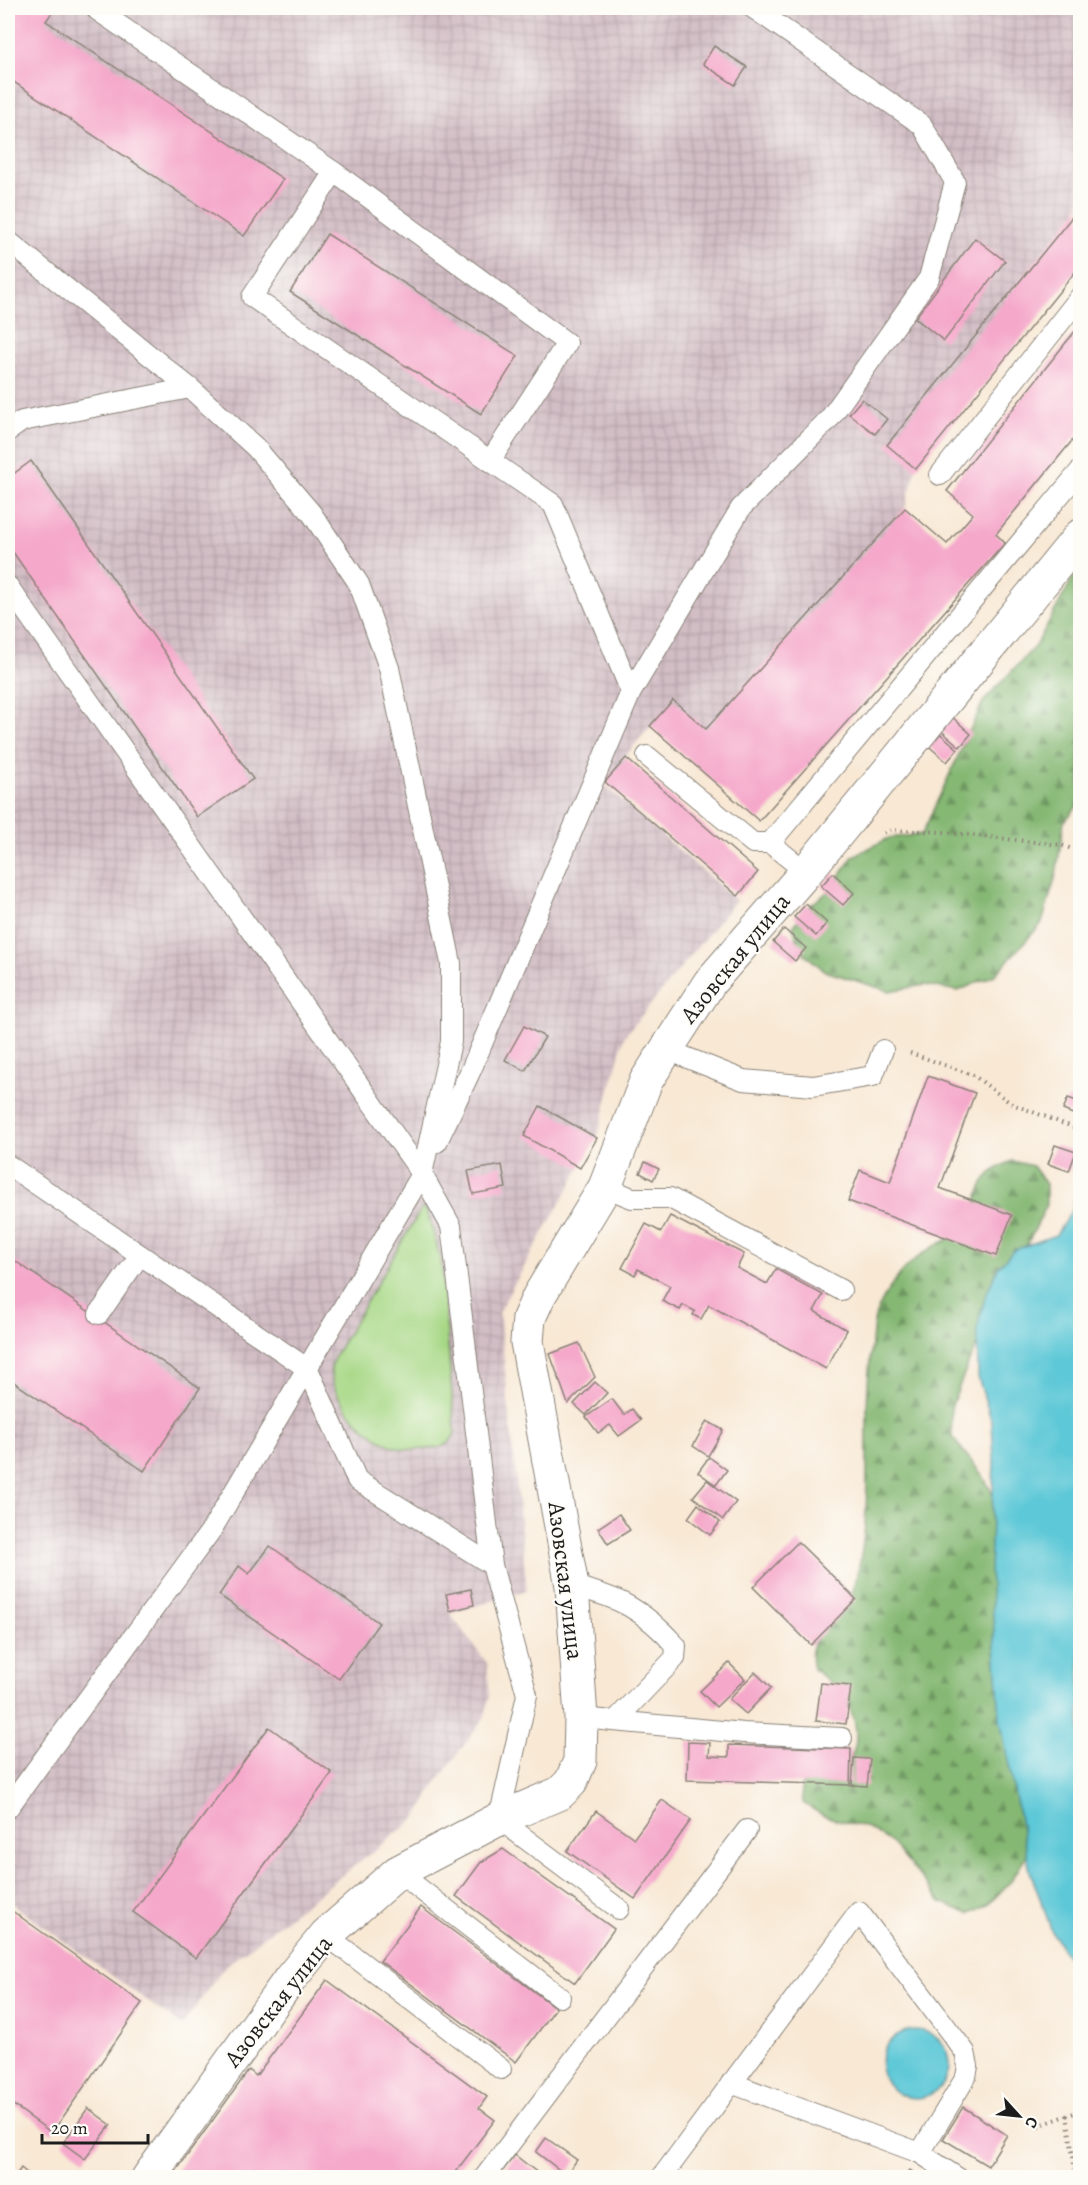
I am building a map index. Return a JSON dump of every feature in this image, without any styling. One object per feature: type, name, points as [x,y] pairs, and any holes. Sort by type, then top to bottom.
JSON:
[{"type":"street","name":"Азовская улица","points":[[148,2178],[290,1979],[326,1935],[398,1872],[499,1819],[560,1793],[571,1782],[580,1761],[581,1718],[572,1586],[527,1342],[529,1318],[539,1296],[605,1187],[646,1081],[665,1048],[710,982],[806,872],[1080,536]]},
{"type":"lane","points":[[8,1808],[212,1529],[422,1174],[471,1070],[631,692],[741,508],[830,418],[930,278],[956,182],[922,125],[753,8]]},
{"type":"lane","points":[[98,10],[334,172],[567,343],[490,461]]},
{"type":"lane","points":[[334,172],[252,297],[553,504],[631,692]]},
{"type":"lane","points":[[8,241],[190,388],[255,447],[312,514],[359,584],[389,668],[451,963],[451,1042],[422,1174]]},
{"type":"lane","points":[[940,475],[1080,297]]},
{"type":"lane","points":[[8,432],[22,420],[190,388]]},
{"type":"lane","points":[[770,843],[1080,471]]},
{"type":"lane","points":[[8,586],[422,1174],[451,1226],[492,1565],[527,1695],[499,1819],[619,1909]]},
{"type":"lane","points":[[647,756],[753,843],[770,843],[806,872]]},
{"type":"lane","points":[[665,1048],[743,1080],[813,1086],[873,1076],[883,1050]]},
{"type":"lane","points":[[8,1165],[308,1369],[357,1480],[492,1565]]},
{"type":"lane","points":[[605,1187],[632,1198],[670,1198],[841,1290]]},
{"type":"lane","points":[[99,1314],[140,1255]]},
{"type":"lane","points":[[572,1586],[606,1594],[632,1605],[659,1627],[676,1646],[675,1658],[615,1721]]},
{"type":"lane","points":[[581,1718],[744,1733],[842,1738]]},
{"type":"lane","points":[[483,2178],[747,1830]]},
{"type":"lane","points":[[398,1872],[560,1997]]},
{"type":"lane","points":[[661,2178],[859,1912],[965,2052],[968,2066],[966,2077],[920,2152]]},
{"type":"lane","points":[[326,1935],[501,2069]]},
{"type":"lane","points":[[731,2084],[920,2152],[958,2178]]},
{"type":"path","points":[[882,834],[891,830],[943,832],[1061,845],[1080,852]]},
{"type":"path","points":[[883,1050],[917,1054],[973,1075],[1011,1104],[1080,1130]]},
{"type":"path","points":[[1038,2126],[1080,2111]]},
{"type":"path","points":[[1067,2115],[1076,2178]]},
{"type":"shaded area","points":[[8,8],[1080,8],[1080,206],[888,445],[916,469],[905,508],[706,729],[673,700],[624,757],[626,758],[604,785],[736,900],[624,1037],[597,1138],[499,1311],[527,1590],[450,1614],[487,1663],[490,1696],[484,1718],[435,1785],[417,1817],[224,1967],[182,2026],[8,1901]]},
{"type":"green space","points":[[1080,565],[1080,803],[1064,822],[1056,875],[1042,923],[995,975],[958,991],[925,985],[889,991],[825,971],[800,950],[793,927],[807,908],[831,889],[853,856],[889,838],[922,834],[983,702],[1036,645]]},
{"type":"green space","points":[[1012,1161],[1033,1166],[1046,1184],[1046,1207],[970,1359],[951,1408],[952,1437],[983,1476],[1005,1518],[1042,1831],[1011,1881],[988,1905],[969,1914],[941,1902],[891,1842],[868,1828],[824,1816],[803,1803],[801,1786],[810,1775],[847,1766],[856,1738],[851,1712],[835,1688],[813,1669],[811,1657],[816,1639],[848,1601],[857,1575],[867,1491],[868,1380],[875,1315],[893,1283],[912,1262],[937,1245],[966,1233],[983,1182],[989,1175]]},
{"type":"green space","points":[[422,1208],[427,1211],[441,1260],[455,1432],[451,1440],[441,1447],[407,1449],[385,1442],[354,1417],[338,1396],[331,1371],[335,1355]]},
{"type":"water","points":[[1080,1176],[1080,1977],[1053,1934],[1030,1871],[1000,1720],[990,1572],[994,1461],[992,1423],[978,1377],[977,1329],[985,1297],[999,1266],[1014,1250],[1056,1235],[1072,1210]]},
{"type":"water","points":[[915,2030],[928,2033],[939,2040],[946,2051],[949,2064],[946,2077],[939,2088],[928,2095],[915,2098],[902,2095],[891,2088],[884,2077],[881,2064],[884,2051],[891,2040],[902,2033]]},
{"type":"building","points":[[8,8],[55,8],[46,21],[283,179],[244,236],[8,78]]},
{"type":"building","points":[[714,46],[747,67],[735,85],[703,64]]},
{"type":"building","points":[[1080,207],[1080,266],[916,469],[887,445]]},
{"type":"building","points":[[327,234],[518,356],[481,414],[290,292]]},
{"type":"building","points":[[975,238],[1005,261],[944,341],[915,318]]},
{"type":"building","points":[[1080,325],[1080,431],[996,534],[1005,543],[759,821],[650,726],[673,700],[706,729],[905,508],[947,544],[973,514],[947,491]]},
{"type":"building","points":[[862,399],[887,419],[875,434],[849,414]]},
{"type":"building","points":[[31,461],[253,779],[197,817],[8,545],[8,478]]},
{"type":"building","points":[[950,715],[971,734],[960,747],[938,728]]},
{"type":"building","points":[[936,730],[958,749],[947,762],[925,743]]},
{"type":"building","points":[[626,758],[758,872],[738,896],[605,782]]},
{"type":"building","points":[[833,873],[854,893],[843,905],[821,886]]},
{"type":"building","points":[[806,904],[827,923],[816,936],[794,917]]},
{"type":"building","points":[[784,929],[806,948],[795,961],[773,942]]},
{"type":"building","points":[[524,1026],[545,1037],[525,1071],[505,1060]]},
{"type":"building","points":[[928,1076],[975,1093],[940,1188],[1012,1215],[996,1256],[848,1201],[860,1170],[890,1182]]},
{"type":"building","points":[[1068,1098],[1080,1102],[1080,1117],[1063,1110]]},
{"type":"building","points":[[540,1106],[597,1138],[580,1168],[524,1136]]},
{"type":"building","points":[[1055,1145],[1076,1152],[1069,1171],[1048,1164]]},
{"type":"building","points":[[645,1162],[659,1169],[653,1180],[640,1173]]},
{"type":"building","points":[[502,1165],[506,1188],[473,1194],[468,1171]]},
{"type":"building","points":[[670,1216],[744,1254],[737,1268],[767,1284],[776,1269],[823,1295],[814,1311],[847,1330],[826,1369],[709,1305],[701,1319],[693,1315],[695,1311],[683,1305],[680,1310],[662,1301],[670,1286],[638,1269],[635,1275],[622,1268],[646,1224],[661,1232]]},
{"type":"building","points":[[8,1256],[200,1388],[144,1471],[8,1378]]},
{"type":"building","points":[[579,1343],[595,1377],[568,1404],[550,1354]]},
{"type":"building","points":[[595,1382],[607,1393],[586,1415],[574,1404]]},
{"type":"building","points":[[612,1399],[624,1415],[632,1409],[641,1420],[619,1436],[610,1425],[598,1433],[586,1417]]},
{"type":"building","points":[[707,1421],[723,1430],[708,1456],[693,1446]]},
{"type":"building","points":[[709,1457],[727,1470],[716,1485],[698,1472]]},
{"type":"building","points":[[707,1480],[736,1502],[723,1520],[693,1497]]},
{"type":"building","points":[[698,1504],[720,1522],[710,1535],[688,1518]]},
{"type":"building","points":[[619,1514],[630,1530],[608,1544],[598,1528]]},
{"type":"building","points":[[798,1542],[856,1599],[811,1645],[753,1587]]},
{"type":"building","points":[[270,1546],[379,1623],[339,1679],[219,1595],[239,1566],[249,1574]]},
{"type":"building","points":[[471,1589],[474,1605],[450,1611],[446,1594]]},
{"type":"building","points":[[729,1663],[745,1679],[716,1707],[700,1691]]},
{"type":"building","points":[[755,1672],[771,1688],[746,1714],[729,1699]]},
{"type":"building","points":[[821,1683],[851,1686],[846,1724],[816,1721]]},
{"type":"building","points":[[269,1727],[332,1773],[196,1958],[133,1912]]},
{"type":"building","points":[[688,1742],[710,1743],[709,1756],[729,1757],[729,1745],[851,1749],[850,1785],[687,1780]]},
{"type":"building","points":[[854,1758],[870,1759],[867,1786],[852,1785]]},
{"type":"building","points":[[662,1800],[691,1820],[635,1899],[567,1851],[596,1811],[634,1838]]},
{"type":"building","points":[[503,1849],[614,1929],[575,1983],[456,1896],[481,1862]]},
{"type":"building","points":[[421,1907],[556,2008],[516,2062],[380,1961]]},
{"type":"building","points":[[8,1908],[142,2003],[52,2133],[8,2101]]},
{"type":"building","points":[[327,1980],[487,2097],[479,2108],[495,2120],[451,2178],[171,2178],[249,2070],[256,2076]]},
{"type":"building","points":[[963,2107],[1007,2135],[988,2166],[943,2139]]},
{"type":"building","points":[[88,2108],[111,2125],[85,2159],[63,2143]]},
{"type":"building","points":[[546,2138],[577,2160],[566,2175],[536,2152]]},
{"type":"building","points":[[515,2155],[544,2178],[497,2178]]},
{"type":"building","points":[[21,2168],[33,2178],[14,2178]]},
{"type":"building","points":[[910,2170],[921,2178],[904,2178]]}]
